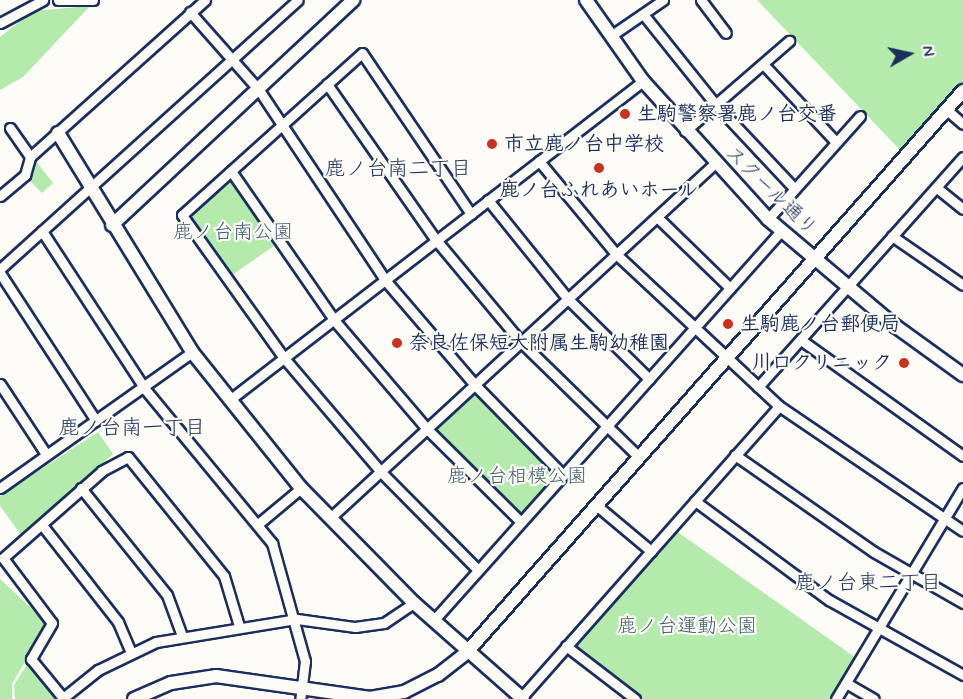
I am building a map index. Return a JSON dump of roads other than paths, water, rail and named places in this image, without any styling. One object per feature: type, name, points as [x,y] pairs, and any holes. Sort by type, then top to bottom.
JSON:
[{"type":"street","points":[[0,23],[43,0]]},
{"type":"street","points":[[58,0],[93,0]]},
{"type":"street","points":[[0,196],[25,175],[30,157],[205,0]]},
{"type":"street","points":[[0,269],[42,231],[91,192],[298,0]]},
{"type":"street","points":[[112,225],[353,0]]},
{"type":"street","name":"スクール通り","points":[[586,0],[643,81],[714,164],[768,219],[848,287],[963,375]]},
{"type":"street","points":[[612,35],[663,0]]},
{"type":"street","points":[[701,0],[726,33]]},
{"type":"street","points":[[190,12],[259,90],[280,127],[385,280],[475,385],[563,475]]},
{"type":"street","points":[[643,14],[716,105],[795,189]]},
{"type":"street","points":[[685,131],[789,41]]},
{"type":"street","points":[[471,214],[362,53],[182,215],[284,358],[381,472],[478,570]]},
{"type":"street","points":[[763,64],[836,142]]},
{"type":"street","points":[[232,398],[643,81]]},
{"type":"street","points":[[327,84],[436,240],[522,342],[639,458]]},
{"type":"street","points":[[134,699],[171,683],[216,676],[300,695],[348,699],[388,696],[423,684],[467,652],[963,91]]},
{"type":"street","points":[[947,110],[963,124]]},
{"type":"street","points":[[768,219],[860,116]]},
{"type":"street","points":[[10,128],[30,157]]},
{"type":"street","points":[[58,133],[91,192],[192,352],[232,398],[302,489],[414,603],[521,698],[779,406]]},
{"type":"street","points":[[758,387],[963,157]]},
{"type":"street","points":[[539,161],[616,254],[693,329],[779,406],[963,531]]},
{"type":"street","points":[[330,518],[714,164]]},
{"type":"street","points":[[231,171],[333,320],[427,429],[521,522]]},
{"type":"street","points":[[937,188],[963,209]]},
{"type":"street","points":[[488,200],[568,298],[649,379]]},
{"type":"street","points":[[657,217],[730,288]]},
{"type":"street","points":[[42,231],[145,389],[258,524],[281,564],[297,619],[305,661],[300,695]]},
{"type":"street","points":[[433,621],[781,231]]},
{"type":"street","points":[[892,236],[963,285]]},
{"type":"street","points":[[0,256],[10,260]]},
{"type":"street","points":[[0,273],[96,421]]},
{"type":"street","points":[[801,340],[963,456]]},
{"type":"street","points":[[0,488],[46,454],[145,389],[192,352]]},
{"type":"street","points":[[0,384],[46,454]]},
{"type":"street","points":[[735,455],[911,574],[963,603]]},
{"type":"street","points":[[239,626],[224,576],[128,457],[81,488],[3,558],[52,623],[31,659],[63,698],[131,652],[182,636],[297,619],[365,625],[384,623],[414,603]]},
{"type":"street","points":[[81,488],[167,596],[182,636]]},
{"type":"street","points":[[836,699],[963,488]]},
{"type":"street","points":[[258,524],[302,489]]},
{"type":"street","points":[[695,501],[773,562],[878,629],[963,675]]},
{"type":"street","points":[[596,505],[651,550]]},
{"type":"street","points":[[42,525],[118,622],[131,652]]},
{"type":"street","points":[[566,646],[634,699]]},
{"type":"street","points":[[846,683],[874,699]]},
{"type":"place","name":"生駒警察署鹿ノ台交番","points":[[625,114]]},
{"type":"place","name":"市立鹿ノ台中学校","points":[[492,144]]},
{"type":"place","name":"鹿ノ台ふれあいホール","points":[[599,168]]},
{"type":"place","name":"生駒鹿ノ台郵便局","points":[[728,324]]},
{"type":"place","name":"奈良佐保短大附属生駒幼稚園","points":[[397,343]]},
{"type":"place","name":"川口クリニック","points":[[904,363]]},
{"type":"district","name":"鹿ノ台南二丁目","points":[[398,169]]},
{"type":"district","name":"鹿ノ台南一丁目","points":[[132,428]]},
{"type":"district","name":"鹿ノ台東二丁目","points":[[868,583]]},
{"type":"park label","name":"鹿ノ台南公園","points":[[233,232]]},
{"type":"park label","name":"鹿ノ台相模公園","points":[[517,476]]},
{"type":"park label","name":"鹿ノ台運動公園","points":[[687,626]]}]
